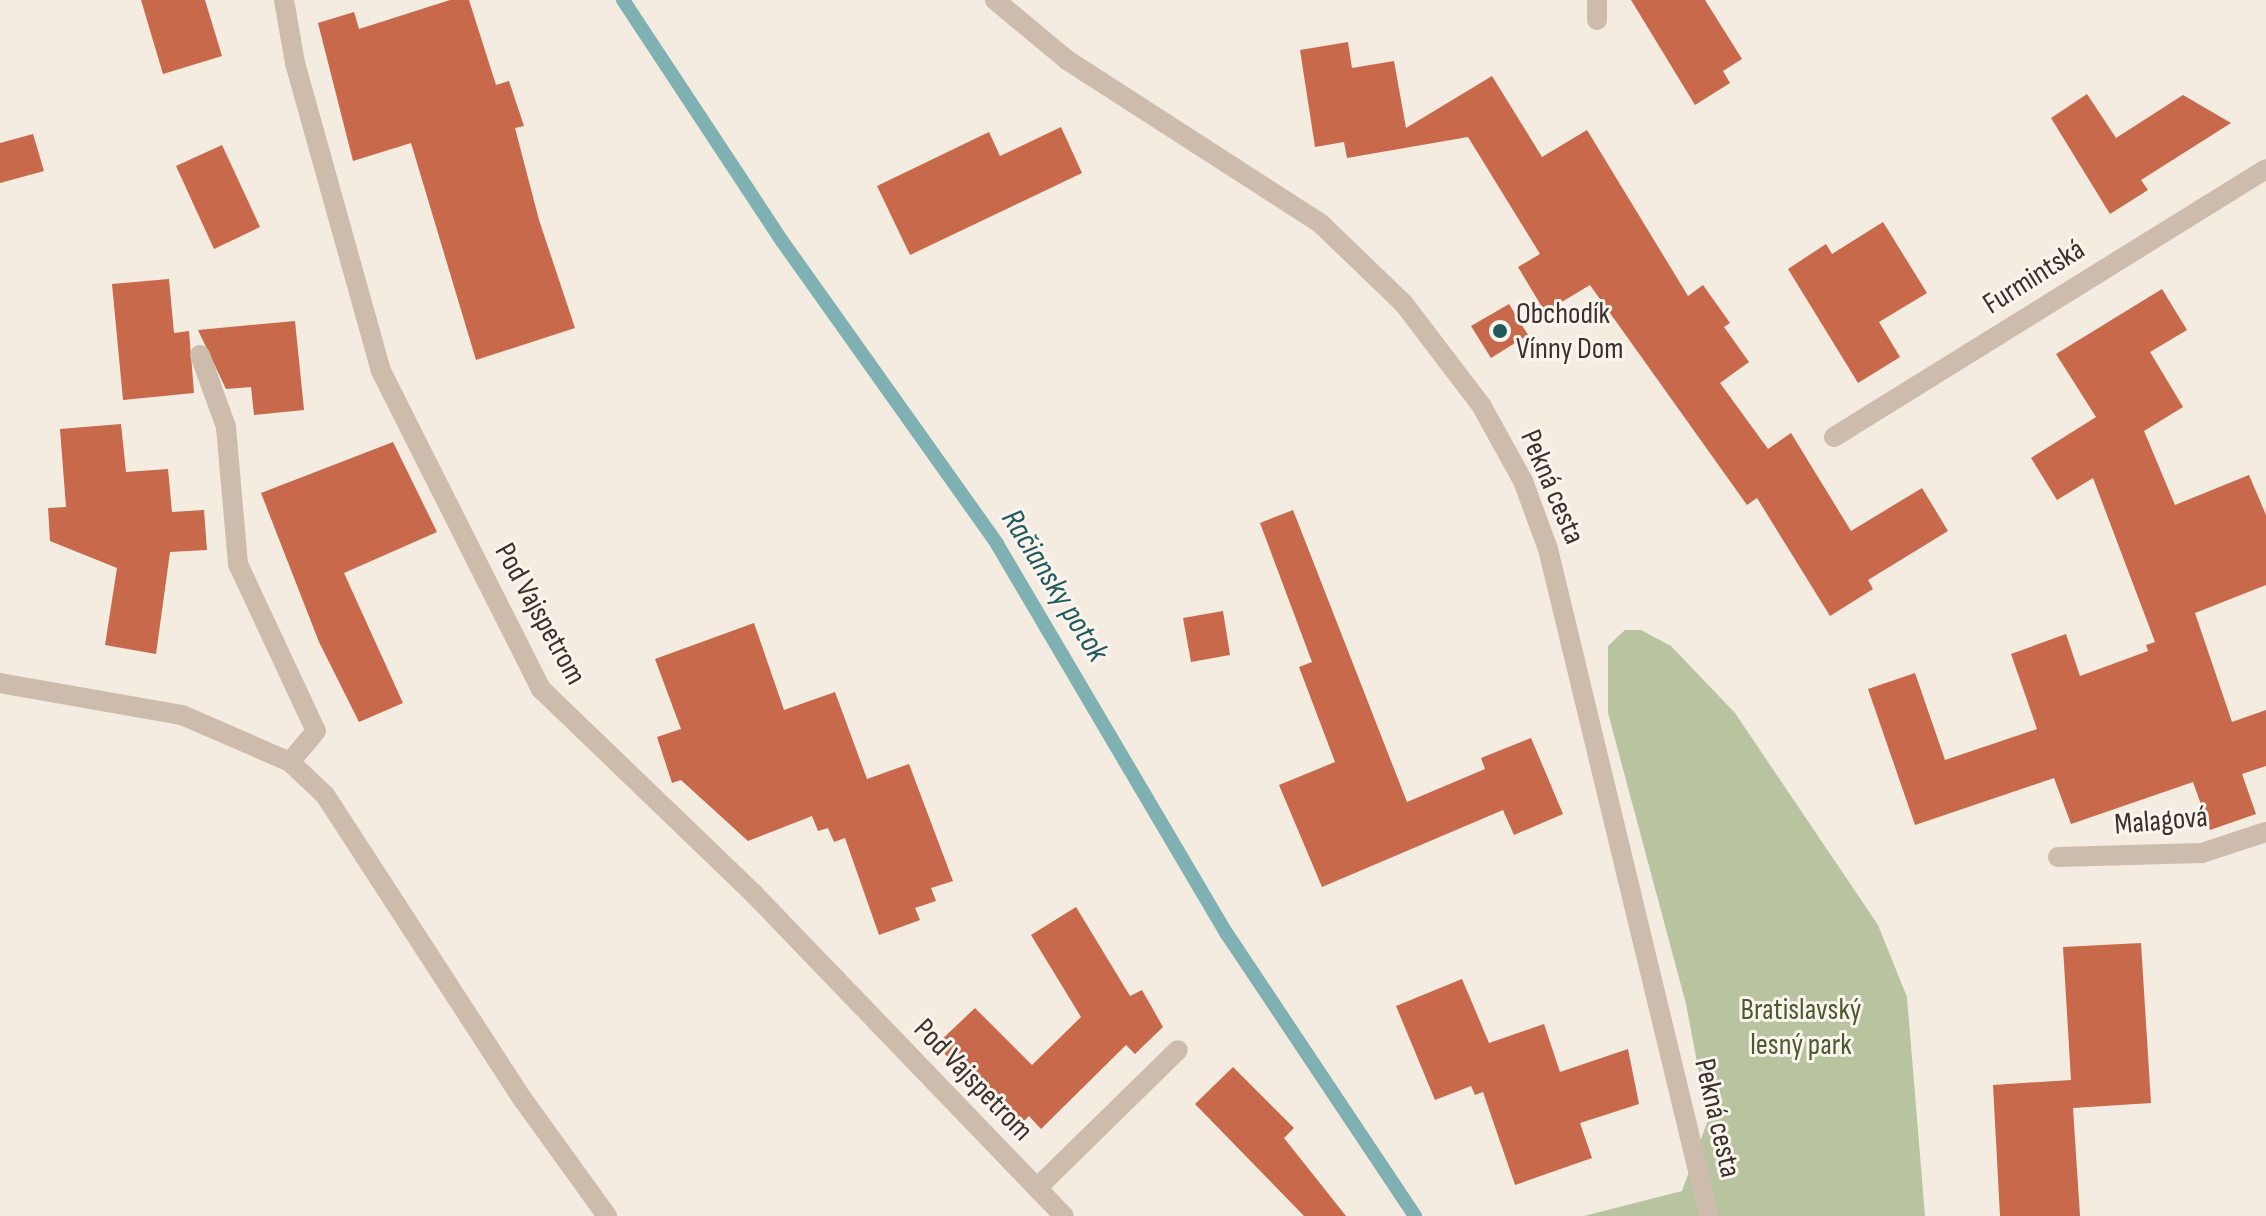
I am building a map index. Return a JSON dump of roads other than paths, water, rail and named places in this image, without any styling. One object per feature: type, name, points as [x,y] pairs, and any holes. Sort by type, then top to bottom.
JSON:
[{"type":"street","name":"Pod Vajspetrom","points":[[284,0],[295,63],[381,371],[541,689],[754,894],[1064,1216]]},
{"type":"street","name":"Pekná cesta","points":[[995,0],[1067,60],[1321,224],[1404,304],[1481,405],[1523,481],[1548,549],[1709,1216]]},
{"type":"street","name":"Furmintská","points":[[1834,437],[2266,169]]},
{"type":"street","points":[[200,355],[226,427],[238,564],[316,731],[290,762]]},
{"type":"street","points":[[0,683],[182,715],[290,762],[349,829],[524,1101],[607,1216]]},
{"type":"street","name":"Malagová","points":[[2058,857],[2202,853],[2266,832]]},
{"type":"street","name":"Pod Vajspetrom","points":[[1037,1188],[1178,1050]]},
{"type":"waterway","name":"Račiansky potok","points":[[623,0],[782,241],[997,544],[1227,934],[1415,1216]]},
{"type":"place","name":"Obchodík Vínny Dom","points":[[1500,331]]},
{"type":"park label","name":"Bratislavský lesný park","points":[[1801,1027]]}]
